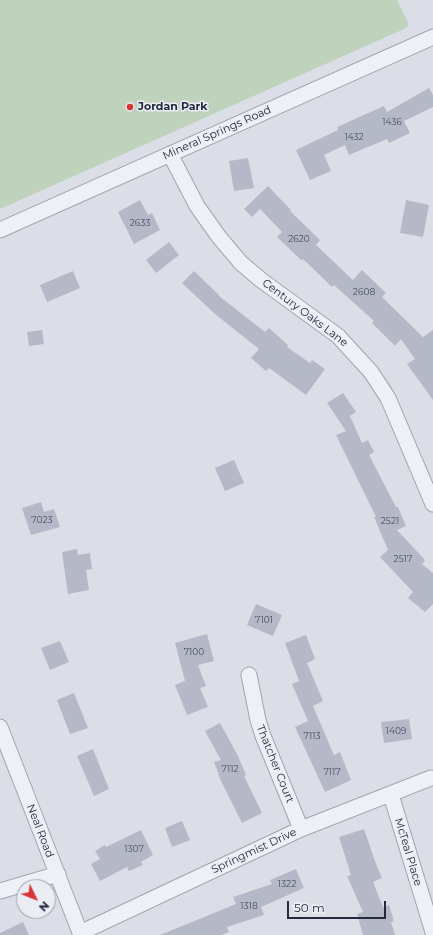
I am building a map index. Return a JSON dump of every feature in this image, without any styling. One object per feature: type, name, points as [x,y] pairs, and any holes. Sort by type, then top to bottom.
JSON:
[{"type":"street","name":"Mineral Springs Road","points":[[0,230],[433,37]]},
{"type":"street","name":"Century Oaks Lane","points":[[170,154],[196,206],[241,263],[261,280],[338,336],[371,372],[388,398],[433,504]]},
{"type":"street","name":"Thatcher Court","points":[[249,675],[253,698],[263,736],[301,828]]},
{"type":"street","name":"Neal Road","points":[[0,727],[80,934]]},
{"type":"street","name":"Springmist Drive","points":[[80,934],[301,828],[391,795],[432,778]]},
{"type":"street","name":"McTeal Place","points":[[391,795],[433,932]]},
{"type":"street","points":[[0,891],[58,874]]},
{"type":"green space","name":"Jordan Park","points":[[0,0],[397,0],[409,25],[404,29],[0,209]]},
{"type":"building","points":[[429,88],[433,95],[433,107],[404,121],[410,133],[389,143],[387,139],[349,155],[345,145],[324,155],[331,171],[310,180],[296,150],[338,130],[337,127],[384,106],[387,112]]},
{"type":"building","points":[[248,158],[254,188],[234,191],[229,161]]},
{"type":"building","points":[[268,186],[291,210],[290,211],[320,240],[316,245],[353,280],[362,270],[386,293],[382,297],[423,337],[433,330],[433,400],[407,364],[415,359],[401,339],[395,346],[372,323],[374,321],[334,285],[332,287],[303,259],[301,260],[277,237],[282,232],[260,209],[252,217],[244,209]]},
{"type":"building","points":[[140,200],[148,215],[152,213],[160,230],[134,244],[118,212]]},
{"type":"building","points":[[406,200],[429,205],[423,237],[400,233]]},
{"type":"building","points":[[169,242],[179,255],[156,273],[146,260]]},
{"type":"building","points":[[73,271],[80,288],[47,302],[40,285]]},
{"type":"building","points":[[194,271],[219,296],[265,332],[269,328],[288,345],[287,347],[310,363],[312,360],[325,369],[306,395],[269,368],[266,371],[251,358],[259,349],[215,314],[182,283]]},
{"type":"building","points":[[42,330],[44,344],[29,346],[27,332]]},
{"type":"building","points":[[343,393],[356,412],[350,416],[362,443],[368,440],[374,452],[369,455],[396,507],[398,507],[406,526],[397,530],[425,560],[422,564],[433,573],[433,604],[425,612],[408,598],[413,592],[380,557],[388,550],[374,517],[376,517],[336,435],[346,431],[327,403]]},
{"type":"building","points":[[234,460],[244,483],[225,491],[215,468]]},
{"type":"building","points":[[41,502],[44,512],[54,509],[60,527],[31,535],[22,508]]},
{"type":"building","points":[[77,549],[78,555],[90,553],[92,569],[86,570],[89,590],[68,594],[62,552]]},
{"type":"building","points":[[256,604],[282,615],[273,636],[247,625]]},
{"type":"building","points":[[207,634],[214,661],[198,665],[206,686],[200,688],[208,707],[187,715],[175,685],[185,681],[175,643]]},
{"type":"building","points":[[306,635],[315,659],[307,663],[323,701],[313,706],[334,755],[340,752],[351,780],[325,792],[295,727],[308,721],[292,684],[299,681],[285,643]]},
{"type":"building","points":[[60,641],[69,662],[50,670],[41,648]]},
{"type":"building","points":[[74,693],[88,728],[70,734],[57,700]]},
{"type":"building","points":[[409,719],[412,739],[384,743],[381,722]]},
{"type":"building","points":[[220,723],[238,756],[246,775],[244,776],[262,813],[242,823],[221,781],[214,762],[221,760],[205,731]]},
{"type":"building","points":[[93,749],[109,789],[94,796],[77,756]]},
{"type":"building","points":[[182,821],[190,840],[172,847],[165,828]]},
{"type":"building","points":[[364,829],[382,878],[373,882],[383,907],[389,905],[394,921],[391,922],[395,935],[363,935],[357,914],[363,912],[347,876],[351,875],[339,837]]},
{"type":"building","points":[[141,830],[153,855],[141,862],[143,865],[129,871],[127,867],[100,881],[91,864],[100,859],[95,851],[105,845],[106,847]]},
{"type":"building","points":[[296,869],[304,888],[261,907],[264,915],[227,927],[229,932],[221,935],[160,935],[236,904],[233,897],[272,884],[270,880]]},
{"type":"building","points":[[23,922],[29,935],[0,935],[0,933]]},
{"type":"place","name":"Jordan Park","points":[[130,107]]}]
